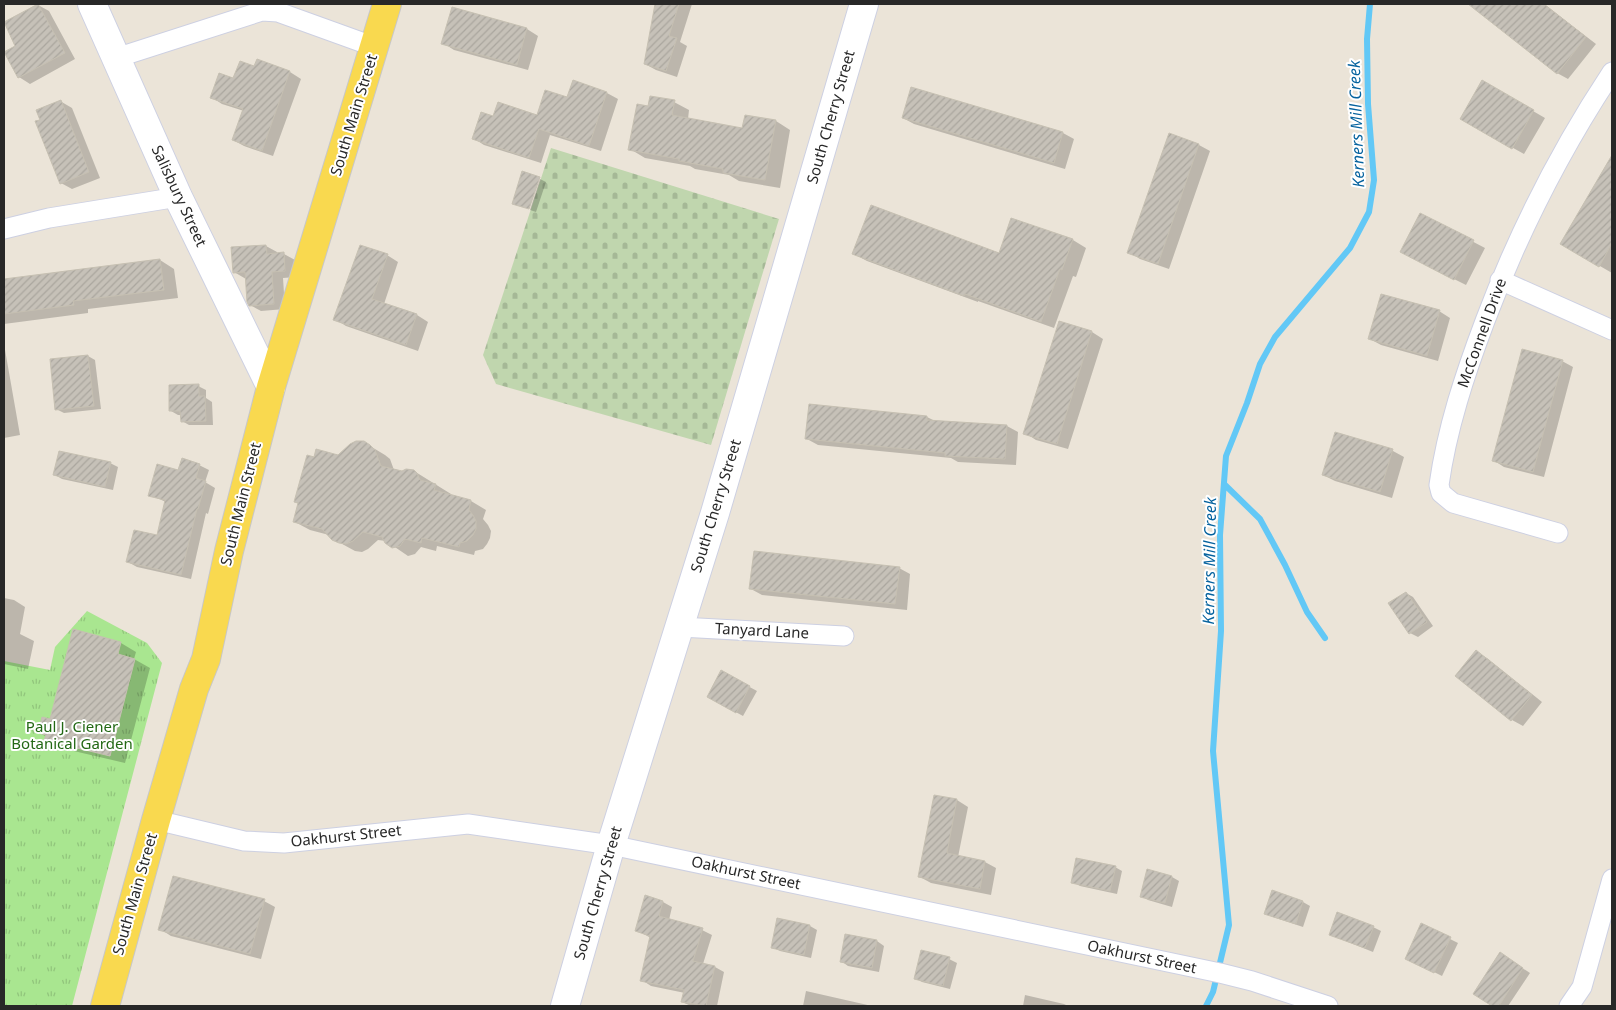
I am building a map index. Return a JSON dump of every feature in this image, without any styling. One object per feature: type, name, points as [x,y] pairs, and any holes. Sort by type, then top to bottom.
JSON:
[{"type":"main road","name":"Salisbury Street","points":[[92,4],[178,197],[271,387]]},
{"type":"main road","name":"South Main Street","points":[[105,1006],[194,689],[206,659],[229,551],[271,387],[388,4]]},
{"type":"main road","name":"South Cherry Street","points":[[565,1006],[611,845],[680,627],[864,4]]},
{"type":"street","points":[[116,58],[262,10],[278,12],[374,47]]},
{"type":"street","name":"McConnell Drive","points":[[1558,533],[1452,503],[1441,493],[1439,485],[1454,411],[1500,280],[1550,172],[1612,72]]},
{"type":"street","points":[[4,229],[50,218],[178,197]]},
{"type":"street","points":[[1500,280],[1612,330]]},
{"type":"street","name":"Tanyard Lane","points":[[680,627],[844,636]]},
{"type":"street","name":"Oakhurst Street","points":[[156,820],[244,841],[284,843],[306,839],[468,824],[611,845],[1191,967],[1252,981],[1328,1006]]},
{"type":"street","points":[[1569,1006],[1582,987],[1612,879]]},
{"type":"green space","points":[[551,148],[779,219],[711,445],[496,384],[483,355]]},
{"type":"green space","name":"Paul J. Ciener Botanical Garden","points":[[87,611],[147,643],[162,663],[72,1006],[4,1006],[4,661],[50,670],[55,647]]},
{"type":"building","points":[[38,4],[65,53],[18,78],[4,52],[15,46],[4,22]]},
{"type":"building","points":[[655,4],[679,4],[669,36],[677,38],[666,71],[644,64]]},
{"type":"building","points":[[1468,4],[1544,4],[1586,37],[1557,74]]},
{"type":"building","points":[[452,7],[527,28],[517,65],[441,44]]},
{"type":"building","points":[[257,59],[290,71],[262,151],[232,140],[243,109],[210,98],[219,73],[233,78],[240,61],[254,66]]},
{"type":"building","points":[[573,80],[607,92],[589,146],[539,129],[529,158],[472,139],[481,112],[493,116],[498,102],[537,115],[545,90],[567,97]]},
{"type":"building","points":[[1482,80],[1534,110],[1512,149],[1460,119]]},
{"type":"building","points":[[911,87],[1063,132],[1054,163],[902,118]]},
{"type":"building","points":[[650,96],[675,100],[672,115],[742,128],[745,115],[776,120],[765,180],[723,173],[723,169],[628,150],[637,104],[648,106]]},
{"type":"building","points":[[61,100],[89,172],[60,184],[35,121],[40,120],[36,110]]},
{"type":"building","points":[[1169,133],[1199,144],[1158,264],[1127,253]]},
{"type":"building","points":[[1612,155],[1612,243],[1599,267],[1560,244]]},
{"type":"building","points":[[522,171],[540,177],[529,209],[512,204]]},
{"type":"building","points":[[871,205],[999,253],[1011,218],[1073,239],[1041,322],[965,294],[964,296],[852,254]]},
{"type":"building","points":[[1420,213],[1474,240],[1454,280],[1400,252]]},
{"type":"building","points":[[266,245],[267,254],[284,252],[285,271],[272,272],[274,304],[249,306],[247,302],[245,272],[233,273],[231,247]]},
{"type":"building","points":[[360,245],[388,254],[372,299],[417,314],[406,345],[333,320]]},
{"type":"building","points":[[160,259],[164,290],[73,301],[74,305],[4,314],[4,279]]},
{"type":"building","points":[[1381,294],[1440,310],[1427,356],[1368,339]]},
{"type":"building","points":[[1059,321],[1092,331],[1057,444],[1023,434]]},
{"type":"building","points":[[1522,349],[1563,360],[1533,472],[1492,461]]},
{"type":"building","points":[[88,355],[94,406],[55,410],[50,359]]},
{"type":"building","points":[[199,384],[199,396],[205,396],[206,421],[181,422],[180,411],[169,411],[169,385]]},
{"type":"building","points":[[809,404],[927,416],[927,420],[1007,425],[1005,459],[945,456],[945,453],[805,439]]},
{"type":"building","points":[[1335,432],[1393,449],[1380,492],[1322,475]]},
{"type":"building","points":[[356,441],[364,441],[375,450],[381,466],[402,471],[406,469],[414,470],[420,480],[436,484],[434,490],[471,500],[469,510],[476,521],[476,529],[473,535],[467,541],[460,543],[459,547],[422,538],[421,543],[405,539],[400,546],[392,548],[385,543],[382,537],[363,532],[353,541],[346,544],[339,543],[332,540],[322,529],[293,522],[298,503],[294,502],[307,455],[314,457],[316,449],[338,455]]},
{"type":"building","points":[[59,451],[111,462],[105,487],[53,475]]},
{"type":"building","points":[[182,458],[200,464],[196,478],[206,481],[197,509],[181,575],[126,562],[134,530],[157,535],[165,500],[148,496],[157,464],[178,470]]},
{"type":"building","points":[[754,551],[900,567],[895,604],[749,589]]},
{"type":"building","points":[[1406,592],[1427,622],[1409,634],[1388,603]]},
{"type":"building","points":[[73,629],[121,642],[118,654],[135,659],[110,756],[44,740],[46,735],[38,733],[42,717],[50,719]]},
{"type":"building","points":[[1476,650],[1532,695],[1511,721],[1455,676]]},
{"type":"building","points":[[721,670],[750,686],[736,713],[707,697]]},
{"type":"building","points":[[934,795],[957,799],[947,853],[985,861],[980,889],[918,877]]},
{"type":"building","points":[[1076,858],[1116,866],[1110,891],[1071,883]]},
{"type":"building","points":[[1147,869],[1172,876],[1165,903],[1140,897]]},
{"type":"building","points":[[173,876],[265,899],[250,954],[158,930]]},
{"type":"building","points":[[1272,890],[1303,901],[1296,924],[1264,914]]},
{"type":"building","points":[[645,895],[663,901],[659,916],[703,928],[693,961],[715,966],[706,1006],[681,1002],[684,990],[640,981],[650,936],[635,931]]},
{"type":"building","points":[[1337,912],[1374,926],[1365,948],[1329,935]]},
{"type":"building","points":[[777,918],[810,925],[804,955],[771,948]]},
{"type":"building","points":[[1421,923],[1451,937],[1434,973],[1405,959]]},
{"type":"building","points":[[845,934],[877,940],[872,968],[840,962]]},
{"type":"building","points":[[921,950],[950,957],[943,986],[914,979]]},
{"type":"building","points":[[1500,952],[1523,968],[1499,1006],[1492,1006],[1473,994]]},
{"type":"waterway","name":"Kerners Mill Creek","points":[[1206,1006],[1213,992],[1229,925],[1213,751],[1221,631],[1220,535],[1226,456],[1260,364],[1275,337],[1350,248],[1369,212],[1374,180],[1368,104],[1367,39],[1370,4]]},
{"type":"waterway","points":[[1224,484],[1260,519],[1285,565],[1307,612],[1325,638]]}]
